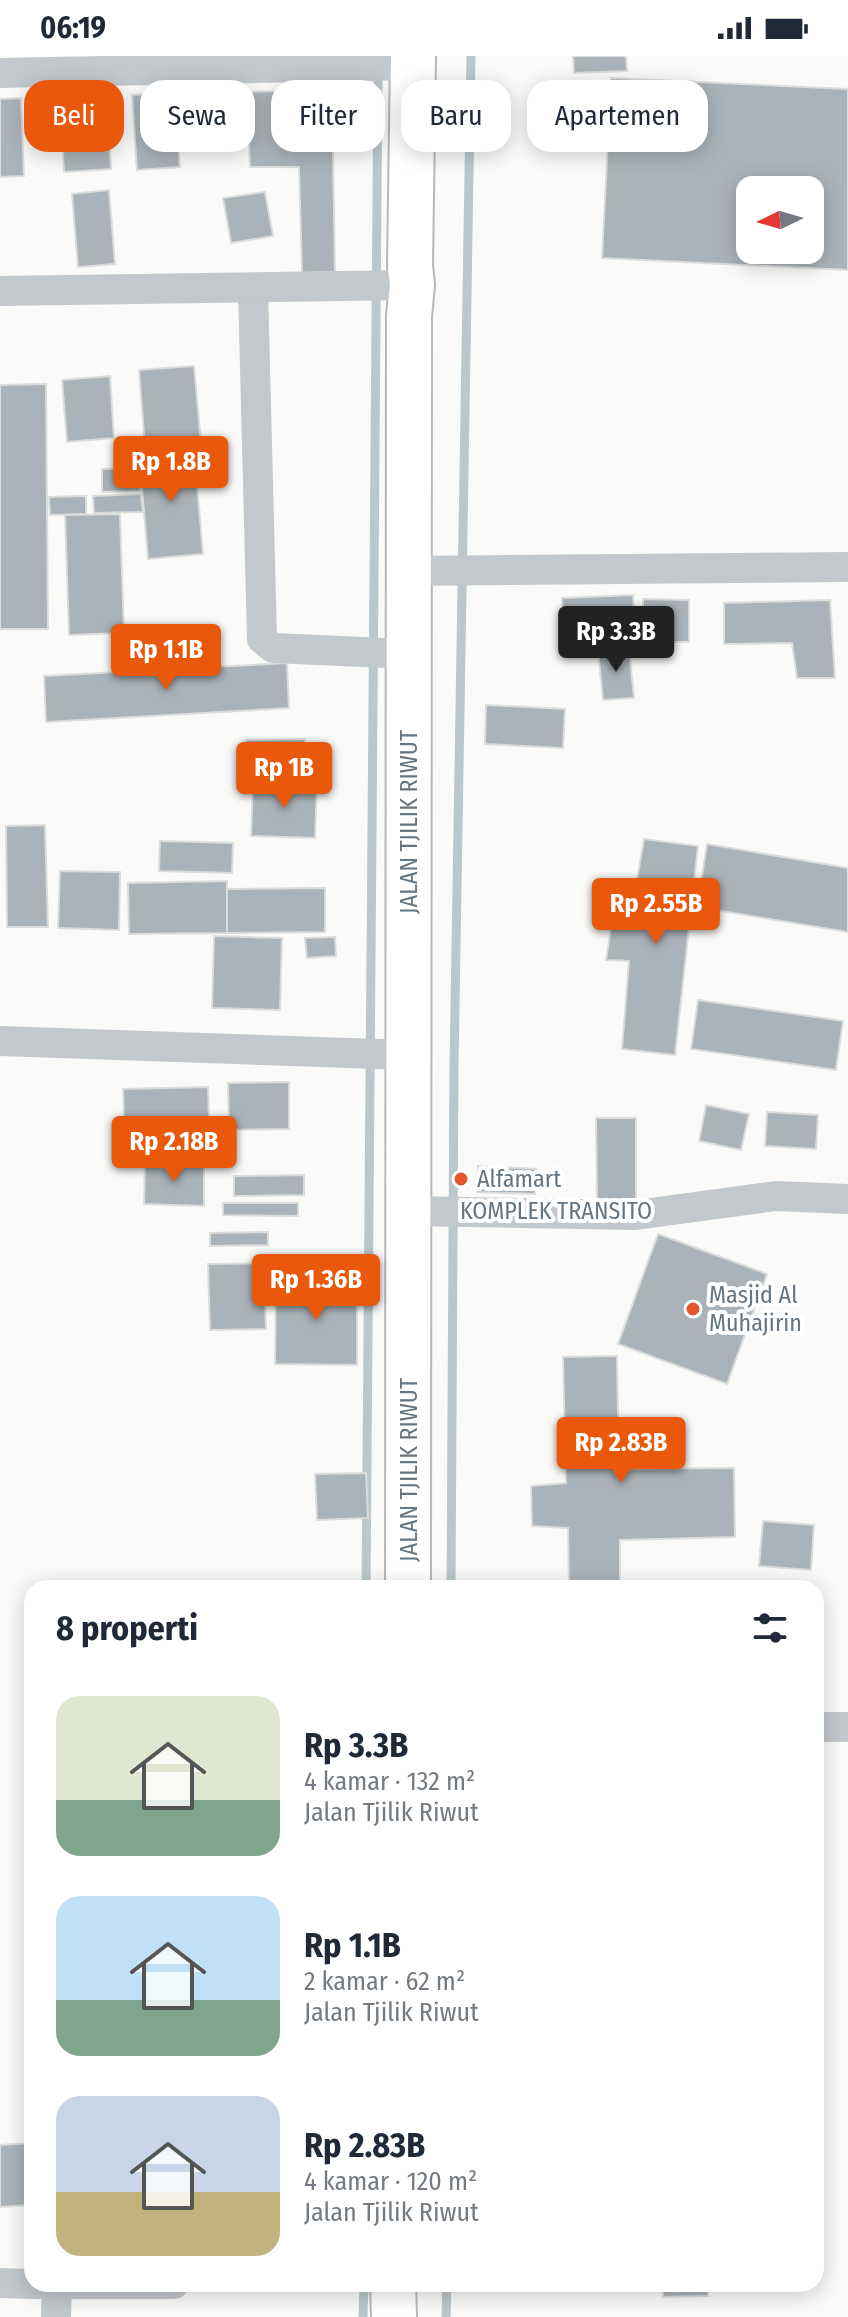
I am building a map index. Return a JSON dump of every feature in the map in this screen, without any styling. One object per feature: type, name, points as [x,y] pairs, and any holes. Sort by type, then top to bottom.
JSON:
[{"type":"highway","name":"JALAN TJILIK RIWUT","points":[[408,1580],[409,316],[412,285],[413,60]]},
{"type":"highway","points":[[393,2292],[394,2317]]},
{"type":"street","points":[[0,73],[413,60]]},
{"type":"street","points":[[0,291],[412,285]]},
{"type":"street","points":[[253,289],[262,639],[273,648],[408,654]]},
{"type":"street","points":[[409,571],[848,567]]},
{"type":"street","points":[[0,1041],[408,1055]]},
{"type":"street","name":"KOMPLEK TRANSITO","points":[[407,1211],[636,1215],[776,1196],[848,1199]]},
{"type":"street","points":[[824,1727],[848,1727]]},
{"type":"street","points":[[0,2283],[24,2284]]},
{"type":"street","points":[[56,2317],[57,2292]]},
{"type":"building","points":[[573,56],[626,56],[627,71],[574,73]]},
{"type":"building","points":[[611,78],[654,80],[611,80]]},
{"type":"building","points":[[708,83],[848,89],[848,270],[602,258],[607,152],[708,152]]},
{"type":"building","points":[[271,91],[271,152],[333,152],[335,272],[302,273],[299,167],[250,167],[249,152],[255,152],[255,92]]},
{"type":"building","points":[[140,94],[140,152],[179,152],[180,167],[137,170],[132,95]]},
{"type":"building","points":[[21,98],[24,176],[0,177],[0,99]]},
{"type":"building","points":[[63,152],[110,152],[111,169],[64,172]]},
{"type":"building","points":[[109,190],[115,264],[78,267],[72,194]]},
{"type":"building","points":[[265,192],[273,236],[231,243],[223,198]]},
{"type":"building","points":[[194,366],[201,442],[145,447],[139,370]]},
{"type":"building","points":[[110,376],[114,438],[67,442],[62,380]]},
{"type":"building","points":[[46,384],[48,629],[0,629],[0,385]]},
{"type":"building","points":[[194,448],[203,554],[148,559],[139,453]]},
{"type":"building","points":[[140,468],[140,491],[102,492],[102,469]]},
{"type":"building","points":[[141,494],[143,512],[94,513],[93,496]]},
{"type":"building","points":[[86,496],[86,514],[50,515],[49,497]]},
{"type":"building","points":[[120,514],[124,633],[69,635],[65,515]]},
{"type":"building","points":[[633,595],[635,642],[564,644],[562,598]]},
{"type":"building","points":[[643,599],[689,600],[689,642],[643,642]]},
{"type":"building","points":[[830,600],[835,678],[797,678],[792,643],[724,644],[724,603]]},
{"type":"building","points":[[629,647],[634,698],[603,700],[598,650]]},
{"type":"building","points":[[287,663],[289,708],[46,722],[44,676]]},
{"type":"building","points":[[486,705],[565,709],[563,748],[485,744]]},
{"type":"building","points":[[305,739],[305,778],[246,778],[246,740]]},
{"type":"building","points":[[253,782],[317,784],[315,838],[251,836]]},
{"type":"building","points":[[45,825],[48,927],[7,927],[6,826]]},
{"type":"building","points":[[644,839],[698,846],[675,1055],[622,1049],[629,961],[606,960],[613,914],[631,915]]},
{"type":"building","points":[[160,841],[233,843],[232,873],[159,871]]},
{"type":"building","points":[[707,844],[848,868],[848,932],[697,907]]},
{"type":"building","points":[[60,871],[120,872],[119,930],[58,928]]},
{"type":"building","points":[[227,881],[227,933],[129,934],[128,883]]},
{"type":"building","points":[[325,888],[325,932],[227,933],[227,889]]},
{"type":"building","points":[[214,936],[282,938],[280,1010],[212,1008]]},
{"type":"building","points":[[335,937],[336,956],[307,958],[305,938]]},
{"type":"building","points":[[698,1000],[843,1021],[836,1070],[691,1049]]},
{"type":"building","points":[[289,1082],[289,1129],[229,1130],[228,1083]]},
{"type":"building","points":[[208,1087],[210,1152],[125,1154],[123,1089]]},
{"type":"building","points":[[706,1105],[749,1114],[741,1150],[699,1141]]},
{"type":"building","points":[[767,1112],[818,1115],[816,1149],[765,1146]]},
{"type":"building","points":[[596,1118],[636,1118],[636,1199],[597,1199]]},
{"type":"building","points":[[145,1163],[204,1164],[204,1206],[144,1204]]},
{"type":"building","points":[[478,1166],[536,1169],[535,1194],[477,1192]]},
{"type":"building","points":[[304,1175],[304,1195],[234,1196],[234,1176]]},
{"type":"building","points":[[223,1203],[298,1203],[298,1216],[223,1215]]},
{"type":"building","points":[[268,1232],[268,1245],[210,1246],[210,1233]]},
{"type":"building","name":"Masjid Al Muhajirin","points":[[658,1234],[767,1274],[727,1384],[618,1344]]},
{"type":"building","points":[[264,1263],[266,1329],[210,1330],[208,1264]]},
{"type":"building","points":[[276,1278],[357,1279],[357,1365],[275,1364]]},
{"type":"building","points":[[617,1356],[619,1469],[734,1468],[735,1537],[620,1540],[620,1580],[569,1580],[568,1528],[532,1526],[531,1486],[566,1483],[563,1357]]},
{"type":"building","points":[[366,1473],[368,1518],[317,1520],[315,1474]]},
{"type":"building","points":[[763,1521],[814,1525],[811,1570],[759,1566]]},
{"type":"building","points":[[24,2144],[24,2206],[0,2207],[0,2145]]},
{"type":"building","points":[[663,2292],[708,2292],[708,2296],[663,2297]]},
{"type":"waterway","points":[[451,1580],[454,1066],[471,56]]},
{"type":"waterway","points":[[366,1580],[378,71]]},
{"type":"waterway","points":[[363,2317],[364,2292]]},
{"type":"waterway","points":[[446,2317],[447,2292]]},
{"type":"place","name":"Alfamart","points":[[461,1179]]},
{"type":"place","name":"Masjid Al Muhajirin","points":[[693,1309]]}]
